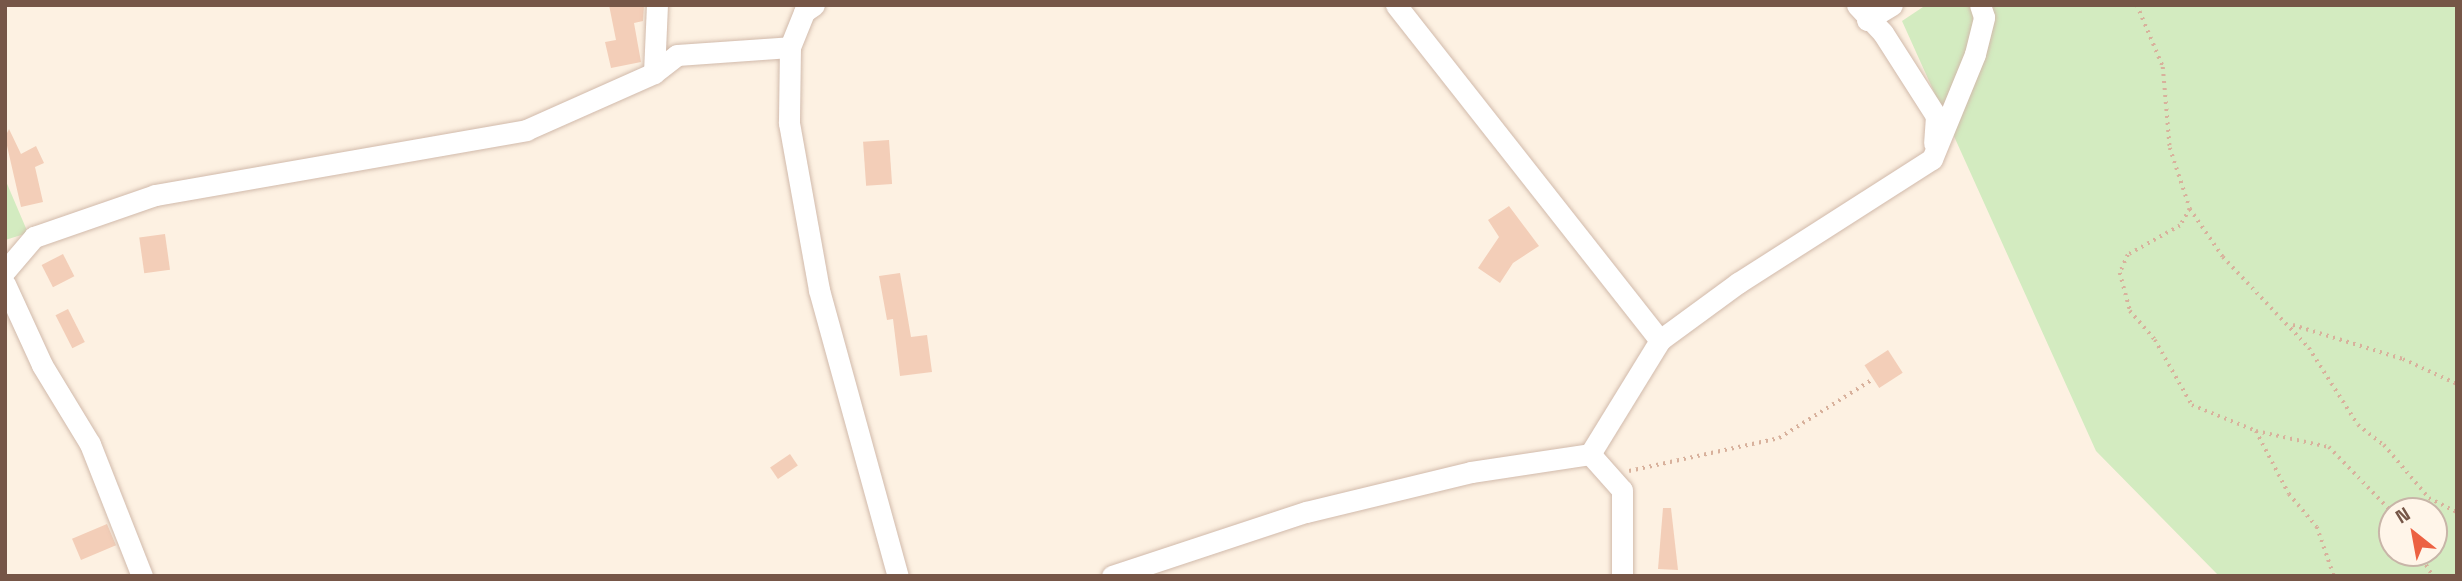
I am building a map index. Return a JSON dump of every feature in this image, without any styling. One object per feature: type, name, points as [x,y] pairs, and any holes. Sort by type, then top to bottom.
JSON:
[{"type":"street","points":[[654,73],[657,5]]},
{"type":"street","points":[[814,5],[804,12],[790,47],[789,123],[819,290],[898,576]]},
{"type":"street","points":[[1396,5],[1660,340]]},
{"type":"street","points":[[1862,13],[1892,5]]},
{"type":"street","points":[[1112,576],[1306,512],[1471,472],[1590,454],[1660,340],[1738,283],[1932,159],[1975,54],[1984,17],[1980,5]]},
{"type":"street","points":[[1862,13],[1883,33],[1936,116],[1932,159]]},
{"type":"street","points":[[5,271],[34,237],[155,195],[526,130],[654,73],[677,55],[790,47]]},
{"type":"street","points":[[5,284],[42,365],[90,444],[142,576]]},
{"type":"street","points":[[1590,454],[1622,490],[1622,576]]},
{"type":"path","points":[[2137,5],[2163,67],[2170,148],[2190,209],[2223,257],[2291,324],[2358,425],[2384,445],[2429,498],[2457,512]]},
{"type":"path","points":[[2190,209],[2180,226],[2128,255],[2120,272],[2130,311],[2155,340],[2192,405],[2256,431],[2329,447],[2378,498]]},
{"type":"path","points":[[2291,324],[2403,359],[2457,384]]},
{"type":"path","points":[[1610,476],[1779,438],[1872,379]]},
{"type":"path","points":[[2256,431],[2290,494],[2317,527],[2334,576]]},
{"type":"green space","points":[[1926,5],[2457,5],[2457,576],[2219,576],[2096,451],[1902,21]]},
{"type":"green space","points":[[5,179],[28,233],[5,240]]},
{"type":"building","points":[[609,5],[644,5],[643,21],[634,23],[641,62],[611,68],[605,42],[616,40]]},
{"type":"building","points":[[9,129],[21,154],[36,146],[44,163],[35,167],[43,202],[21,207],[5,137]]},
{"type":"building","points":[[889,140],[892,184],[866,186],[863,142]]},
{"type":"building","points":[[1509,206],[1539,246],[1513,263],[1500,283],[1478,268],[1499,237],[1488,220]]},
{"type":"building","points":[[165,234],[170,270],[144,273],[139,238]]},
{"type":"building","points":[[63,254],[74,276],[53,287],[42,265]]},
{"type":"building","points":[[900,273],[911,337],[927,335],[932,372],[900,376],[893,319],[887,320],[879,276]]},
{"type":"building","points":[[68,309],[85,342],[72,348],[56,315]]},
{"type":"building","points":[[1888,350],[1903,373],[1879,388],[1865,365]]},
{"type":"building","points":[[790,454],[798,466],[778,479],[770,467]]},
{"type":"building","points":[[1663,508],[1671,508],[1678,570],[1658,569]]},
{"type":"building","points":[[107,524],[116,545],[81,560],[72,539]]}]
